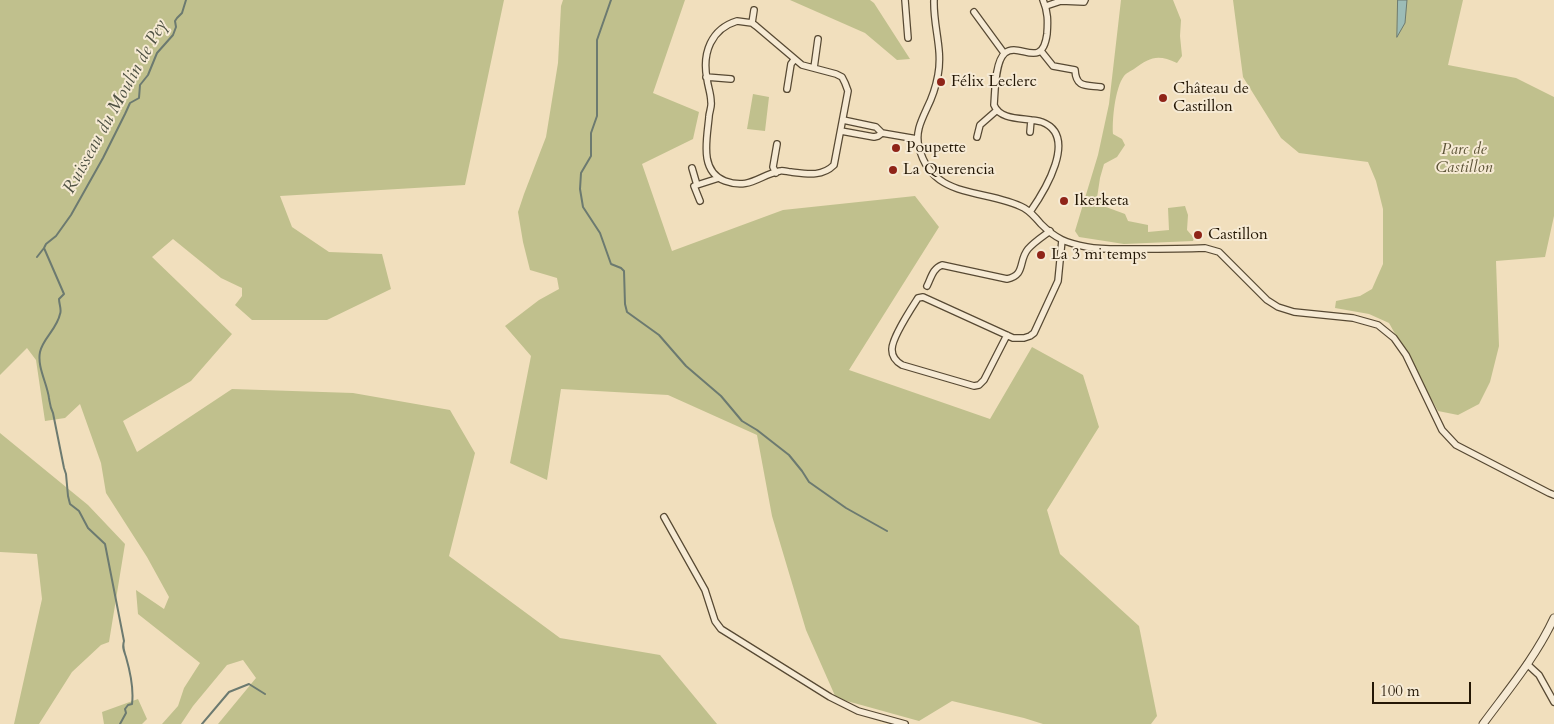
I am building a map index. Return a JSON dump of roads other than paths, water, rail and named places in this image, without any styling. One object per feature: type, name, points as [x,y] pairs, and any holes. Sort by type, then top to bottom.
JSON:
[{"type":"street","points":[[905,0],[908,38]]},
{"type":"street","points":[[934,0],[940,56],[939,74],[928,107],[921,119],[917,139],[923,162],[937,178],[947,185],[966,192],[1014,204],[1030,212],[1050,231],[1062,240],[1070,243],[1094,248],[1205,248],[1219,252],[1266,300],[1278,307],[1294,312],[1353,318],[1378,325],[1394,338],[1406,355],[1442,430],[1456,445],[1554,495]]},
{"type":"street","points":[[1030,212],[1053,172],[1059,147],[1056,136],[1051,128],[1042,122],[1002,115],[996,111],[994,105],[999,60],[1004,53],[1008,50],[1034,53],[1041,51],[1045,45],[1049,18],[1043,0]]},
{"type":"street","points":[[1046,6],[1061,1],[1084,2],[1085,0]]},
{"type":"street","points":[[752,23],[754,10]]},
{"type":"street","points":[[974,12],[1004,53]]},
{"type":"street","points":[[737,21],[752,23],[794,60],[802,65],[836,74],[842,77],[846,83],[848,92],[834,165],[822,173],[810,174],[781,170],[749,183],[738,184],[719,178],[713,173],[706,157],[709,115],[712,104],[706,78],[706,57],[711,40],[727,24],[737,21]]},
{"type":"street","points":[[814,68],[818,39]]},
{"type":"street","points":[[1041,51],[1053,66],[1075,70],[1075,79],[1079,84],[1101,87]]},
{"type":"street","points":[[787,89],[791,64],[794,60]]},
{"type":"street","points":[[706,78],[731,80]]},
{"type":"street","points":[[977,137],[980,125],[996,111]]},
{"type":"street","points":[[843,120],[876,127],[882,133],[917,139]]},
{"type":"street","points":[[1030,132],[1031,120]]},
{"type":"street","points":[[862,134],[863,125]]},
{"type":"street","points":[[841,131],[874,137],[882,133]]},
{"type":"street","points":[[776,173],[773,167],[777,144]]},
{"type":"street","points":[[692,168],[697,185]]},
{"type":"street","points":[[700,201],[694,186],[719,178]]},
{"type":"street","points":[[927,286],[934,270],[937,266],[942,265],[1007,279],[1014,277],[1019,271],[1026,251],[1032,244],[1050,231]]},
{"type":"street","points":[[1007,335],[984,380],[979,385],[974,386],[902,365],[897,362],[892,351],[893,341],[918,298],[923,297],[1007,335],[1013,338],[1030,336],[1034,333],[1058,280],[1062,240]]},
{"type":"street","points":[[664,517],[705,590],[715,621],[721,629],[837,701],[858,711],[905,724]]},
{"type":"street","points":[[1483,724],[1527,664],[1554,618]]},
{"type":"street","points":[[1527,664],[1539,676],[1554,702]]},
{"type":"water","points":[[1398,0],[1407,0],[1405,23],[1397,37]]},
{"type":"waterway","name":"Ruisseau du Moulin de Pey","points":[[120,724],[126,713],[125,709],[128,705],[132,704],[132,686],[105,544],[88,528],[79,511],[70,504],[66,474],[39,358],[44,342],[58,319],[61,311],[59,299],[64,294],[44,248],[56,236],[71,215],[103,158],[130,103],[139,98],[140,85],[148,75],[157,53],[173,35],[176,27],[175,21],[182,13],[186,0]]},
{"type":"waterway","points":[[611,0],[597,40],[597,116],[591,133],[591,156],[581,173],[580,189],[583,207],[600,233],[611,264],[624,271],[627,312],[659,335],[686,366],[721,396],[742,421],[789,455],[809,482],[846,508],[887,531]]},
{"type":"waterway","points":[[37,257],[44,248]]},
{"type":"waterway","points":[[202,724],[229,692],[249,684],[265,694]]},
{"type":"place","name":"Félix Leclerc","points":[[941,82]]},
{"type":"place","name":"Château de Castillon","points":[[1163,98]]},
{"type":"place","name":"Poupette","points":[[896,148]]},
{"type":"place","name":"La Querencia","points":[[893,170]]},
{"type":"place","name":"Ikerketa","points":[[1064,201]]},
{"type":"place","name":"Castillon","points":[[1198,235]]},
{"type":"place","name":"La 3 mi temps","points":[[1041,255]]},
{"type":"park label","name":"Parc de Castillon","points":[[1464,159]]}]
